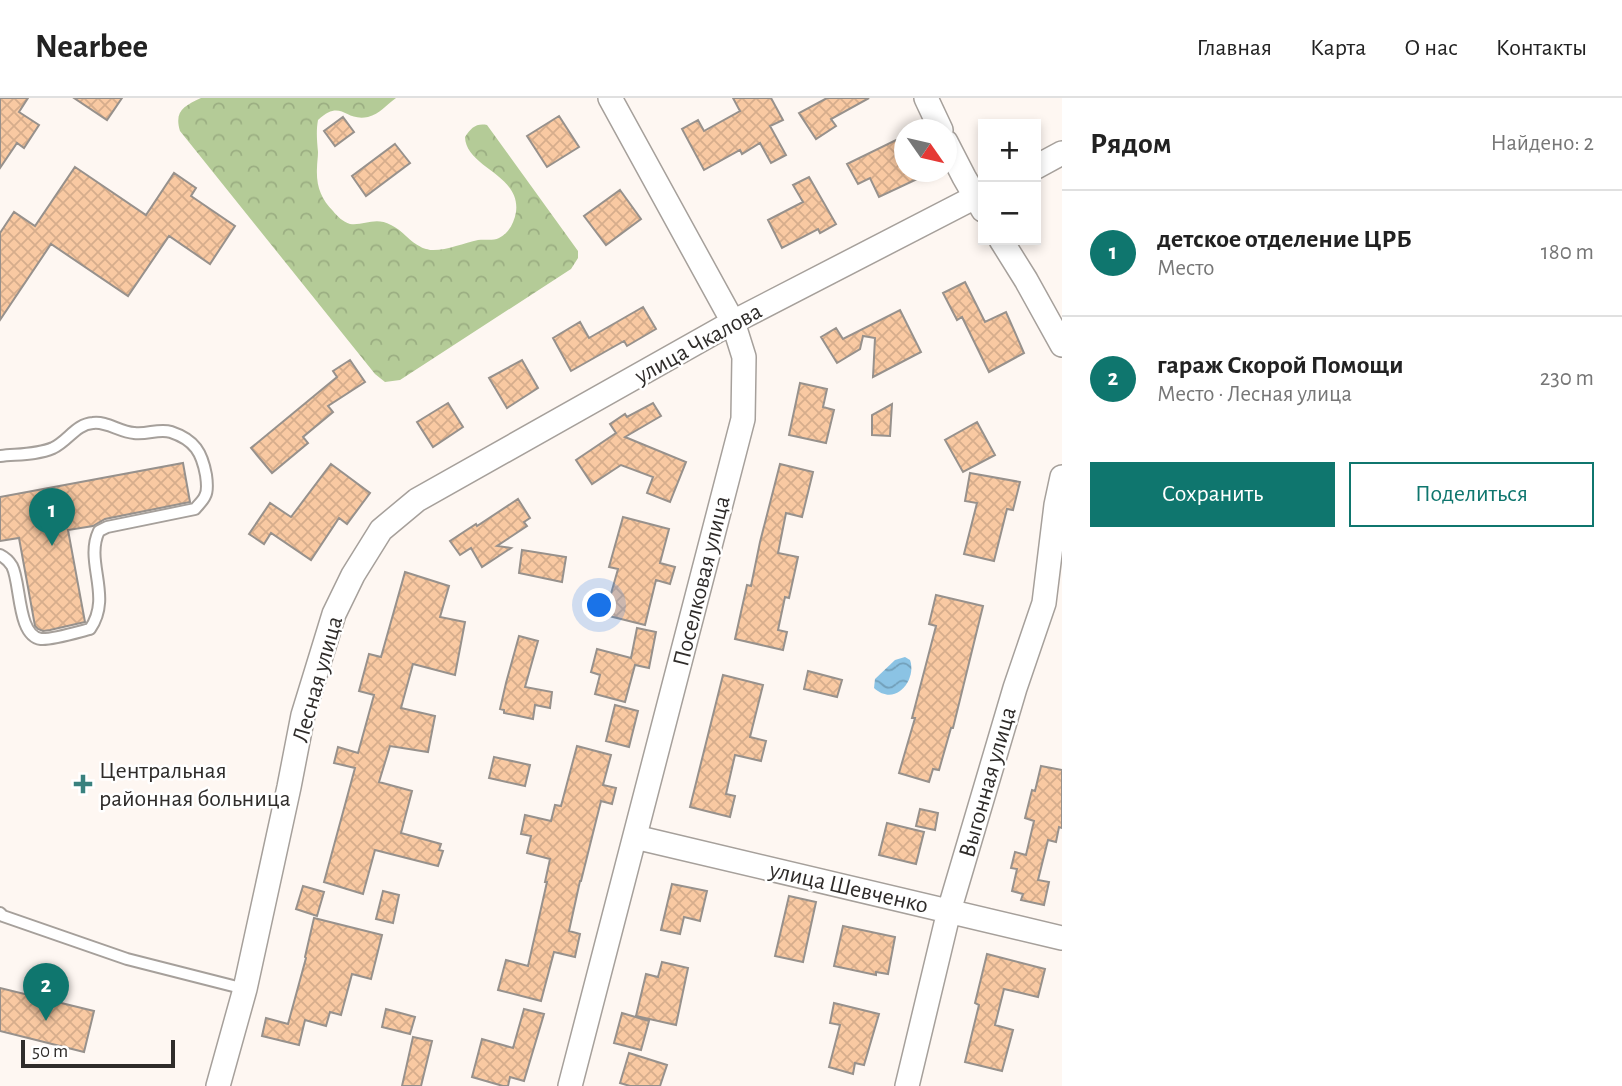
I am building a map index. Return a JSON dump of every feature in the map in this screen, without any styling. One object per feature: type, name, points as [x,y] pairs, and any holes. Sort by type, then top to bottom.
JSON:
[{"type":"street","name":"Поселковая улица","points":[[570,1086],[743,419],[744,357],[733,322],[610,98]]},
{"type":"street","points":[[926,98],[936,119]]},
{"type":"street","points":[[1041,164],[1062,153]]},
{"type":"street","points":[[957,159],[978,195]]},
{"type":"street","name":"улица Чкалова","points":[[417,500],[733,322],[978,201]]},
{"type":"street","points":[[1004,245],[1062,345]]},
{"type":"street","name":"Выгонная улица","points":[[907,1086],[950,911],[1015,688],[1044,603],[1062,477]]},
{"type":"street","name":"Лесная улица","points":[[218,1086],[245,989],[303,715],[334,614],[353,575],[382,530],[417,500]]},
{"type":"street","name":"улица Шевченко","points":[[635,837],[1062,938]]},
{"type":"lane","points":[[0,456],[40,452],[54,447],[83,424],[97,422],[136,434],[170,432],[184,439],[198,448],[207,482],[206,495],[195,509],[107,527],[99,531],[94,541],[100,603],[98,618],[90,629],[43,639],[32,636],[26,626],[12,566],[0,555]]},
{"type":"lane","points":[[0,913],[127,959],[245,989]]},
{"type":"green space","points":[[201,98],[396,98],[372,116],[360,118],[333,111],[318,120],[318,186],[325,202],[345,222],[385,222],[417,245],[431,250],[478,240],[497,239],[506,233],[512,224],[516,212],[515,199],[510,189],[474,156],[465,137],[474,127],[487,125],[578,251],[578,258],[571,269],[400,380],[385,382],[375,374],[180,131],[178,119],[182,110]]},
{"type":"water","points":[[905,657],[910,660],[911,667],[903,689],[890,695],[874,688],[875,679],[895,660]]},
{"type":"building","points":[[0,98],[28,98],[19,112],[39,125],[24,148],[17,143],[0,168]]},
{"type":"building","points":[[74,98],[122,98],[107,120]]},
{"type":"building","points":[[733,98],[771,98],[783,120],[770,126],[786,155],[771,163],[760,143],[742,154],[740,150],[704,170],[682,129],[698,120],[704,131],[740,111]]},
{"type":"building","points":[[827,98],[869,98],[831,119],[836,126],[816,139],[799,113]]},
{"type":"building","points":[[559,116],[579,147],[547,167],[527,136]]},
{"type":"building","points":[[343,117],[354,132],[335,146],[324,131]]},
{"type":"building","points":[[894,141],[894,182],[911,182],[879,197],[870,178],[858,184],[847,164]]},
{"type":"building","points":[[395,144],[410,163],[366,196],[352,176]]},
{"type":"building","points":[[75,167],[146,215],[174,173],[196,188],[191,196],[235,226],[210,264],[169,236],[128,296],[51,244],[0,320],[0,233],[14,212],[35,226]]},
{"type":"building","points":[[809,177],[836,224],[820,233],[818,229],[782,248],[768,220],[803,202],[793,185]]},
{"type":"building","points":[[620,190],[641,219],[606,245],[584,216]]},
{"type":"building","points":[[965,282],[985,322],[1006,312],[1024,353],[989,372],[962,317],[957,320],[943,293]]},
{"type":"building","points":[[643,307],[656,329],[627,346],[624,341],[571,371],[553,338],[580,322],[589,338]]},
{"type":"building","points":[[900,310],[921,352],[873,377],[875,338],[863,336],[860,349],[837,363],[821,337],[836,328],[843,339]]},
{"type":"building","points":[[350,360],[365,382],[328,406],[333,412],[303,437],[308,443],[272,473],[251,448],[337,377],[333,371]]},
{"type":"building","points":[[522,360],[538,388],[507,408],[489,378]]},
{"type":"building","points":[[800,383],[827,389],[823,407],[834,410],[826,443],[789,435]]},
{"type":"building","points":[[448,403],[463,427],[433,447],[417,422]]},
{"type":"building","points":[[653,403],[661,416],[625,437],[686,462],[670,502],[647,493],[653,477],[621,465],[592,484],[576,460],[616,433],[610,424],[625,414],[627,417]]},
{"type":"building","points":[[892,404],[890,436],[872,435],[872,415]]},
{"type":"building","points":[[977,422],[995,455],[963,472],[945,440]]},
{"type":"building","points":[[183,463],[190,502],[105,519],[93,526],[68,530],[85,622],[50,630],[38,629],[35,626],[19,538],[0,541],[0,497]]},
{"type":"building","points":[[331,464],[370,493],[347,524],[339,518],[311,560],[271,533],[264,544],[249,534],[270,503],[291,517]]},
{"type":"building","points":[[780,464],[813,472],[802,517],[786,513],[778,553],[798,557],[789,598],[785,597],[778,630],[787,632],[783,650],[735,639],[747,585],[751,586]]},
{"type":"building","points":[[970,473],[1020,482],[1013,510],[1007,509],[994,561],[964,554],[977,503],[965,501]]},
{"type":"building","points":[[518,499],[530,518],[524,522],[527,526],[497,546],[511,548],[482,567],[471,548],[460,555],[450,541]]},
{"type":"building","points":[[623,517],[669,529],[660,563],[675,567],[670,584],[656,580],[645,625],[605,615],[618,569],[609,567]]},
{"type":"building","points":[[522,550],[566,557],[562,582],[519,573]]},
{"type":"building","points":[[405,572],[449,586],[440,617],[465,622],[455,675],[413,664],[401,708],[435,716],[428,752],[390,746],[379,782],[412,791],[401,833],[441,844],[439,850],[443,851],[438,866],[375,850],[363,894],[324,882],[355,768],[334,763],[338,747],[358,753],[374,695],[359,691],[369,654],[381,657]]},
{"type":"building","points":[[936,595],[983,606],[953,728],[939,770],[933,769],[929,782],[899,773],[936,626],[929,624]]},
{"type":"building","points":[[637,628],[656,632],[649,668],[635,665],[625,702],[595,694],[600,675],[591,672],[597,649],[631,658]]},
{"type":"building","points":[[519,636],[538,641],[525,687],[552,692],[550,708],[535,705],[533,719],[504,713],[504,710],[500,709]]},
{"type":"building","points":[[808,671],[842,680],[837,697],[804,689]]},
{"type":"building","points":[[723,675],[763,685],[750,737],[766,741],[761,761],[735,755],[726,794],[735,796],[730,817],[690,807]]},
{"type":"building","points":[[615,705],[638,711],[629,747],[606,741]]},
{"type":"building","points":[[577,746],[611,755],[603,785],[616,788],[612,804],[601,801],[580,881],[569,931],[580,934],[575,957],[554,952],[541,1001],[498,990],[506,960],[528,966],[547,882],[550,859],[527,853],[531,836],[521,834],[525,815],[551,821],[555,805],[561,806]]},
{"type":"building","points":[[494,757],[530,765],[525,786],[489,778]]},
{"type":"building","points":[[1041,766],[1062,770],[1062,828],[1059,827],[1056,842],[1048,840],[1038,880],[1049,882],[1044,905],[1021,900],[1023,894],[1012,891],[1017,869],[1011,868],[1015,852],[1026,855],[1034,821],[1025,818]]},
{"type":"building","points":[[920,809],[938,813],[935,830],[916,826]]},
{"type":"building","points":[[887,823],[924,832],[916,864],[879,855]]},
{"type":"building","points":[[672,884],[707,891],[700,921],[684,917],[680,934],[661,930]]},
{"type":"building","points":[[303,886],[324,892],[317,916],[296,909]]},
{"type":"building","points":[[383,891],[399,895],[393,923],[376,919]]},
{"type":"building","points":[[789,896],[816,902],[803,962],[775,956]]},
{"type":"building","points":[[314,918],[382,935],[371,979],[352,974],[341,1015],[330,1012],[326,1026],[305,1020],[299,1045],[262,1036],[266,1018],[288,1024]]},
{"type":"building","points":[[843,926],[895,937],[888,974],[876,972],[876,975],[834,966]]},
{"type":"building","points":[[987,954],[1045,969],[1038,997],[1004,989],[995,1025],[1013,1030],[1002,1071],[965,1062],[979,1005],[975,1003]]},
{"type":"building","points":[[662,962],[688,968],[676,1025],[636,1016],[646,974],[658,977]]},
{"type":"building","points":[[0,988],[94,1011],[84,1052],[0,1031]]},
{"type":"building","points":[[834,1003],[879,1014],[864,1065],[855,1063],[853,1074],[829,1067],[840,1025],[830,1023]]},
{"type":"building","points":[[386,1009],[415,1017],[410,1034],[382,1027]]},
{"type":"building","points":[[524,1009],[544,1014],[524,1081],[510,1077],[508,1086],[503,1086],[472,1077],[482,1039],[513,1048]]},
{"type":"building","points":[[622,1013],[649,1021],[641,1050],[614,1043]]},
{"type":"building","points":[[413,1037],[432,1041],[421,1086],[402,1086]]},
{"type":"building","points":[[629,1053],[667,1065],[660,1086],[630,1086],[620,1083]]},
{"type":"place","name":"детское отделение ЦРБ","points":[[52,546]]},
{"type":"place","name":"Центральная районная больница","points":[[83,784]]},
{"type":"place","name":"гараж Скорой Помощи","points":[[46,1021]]}]
